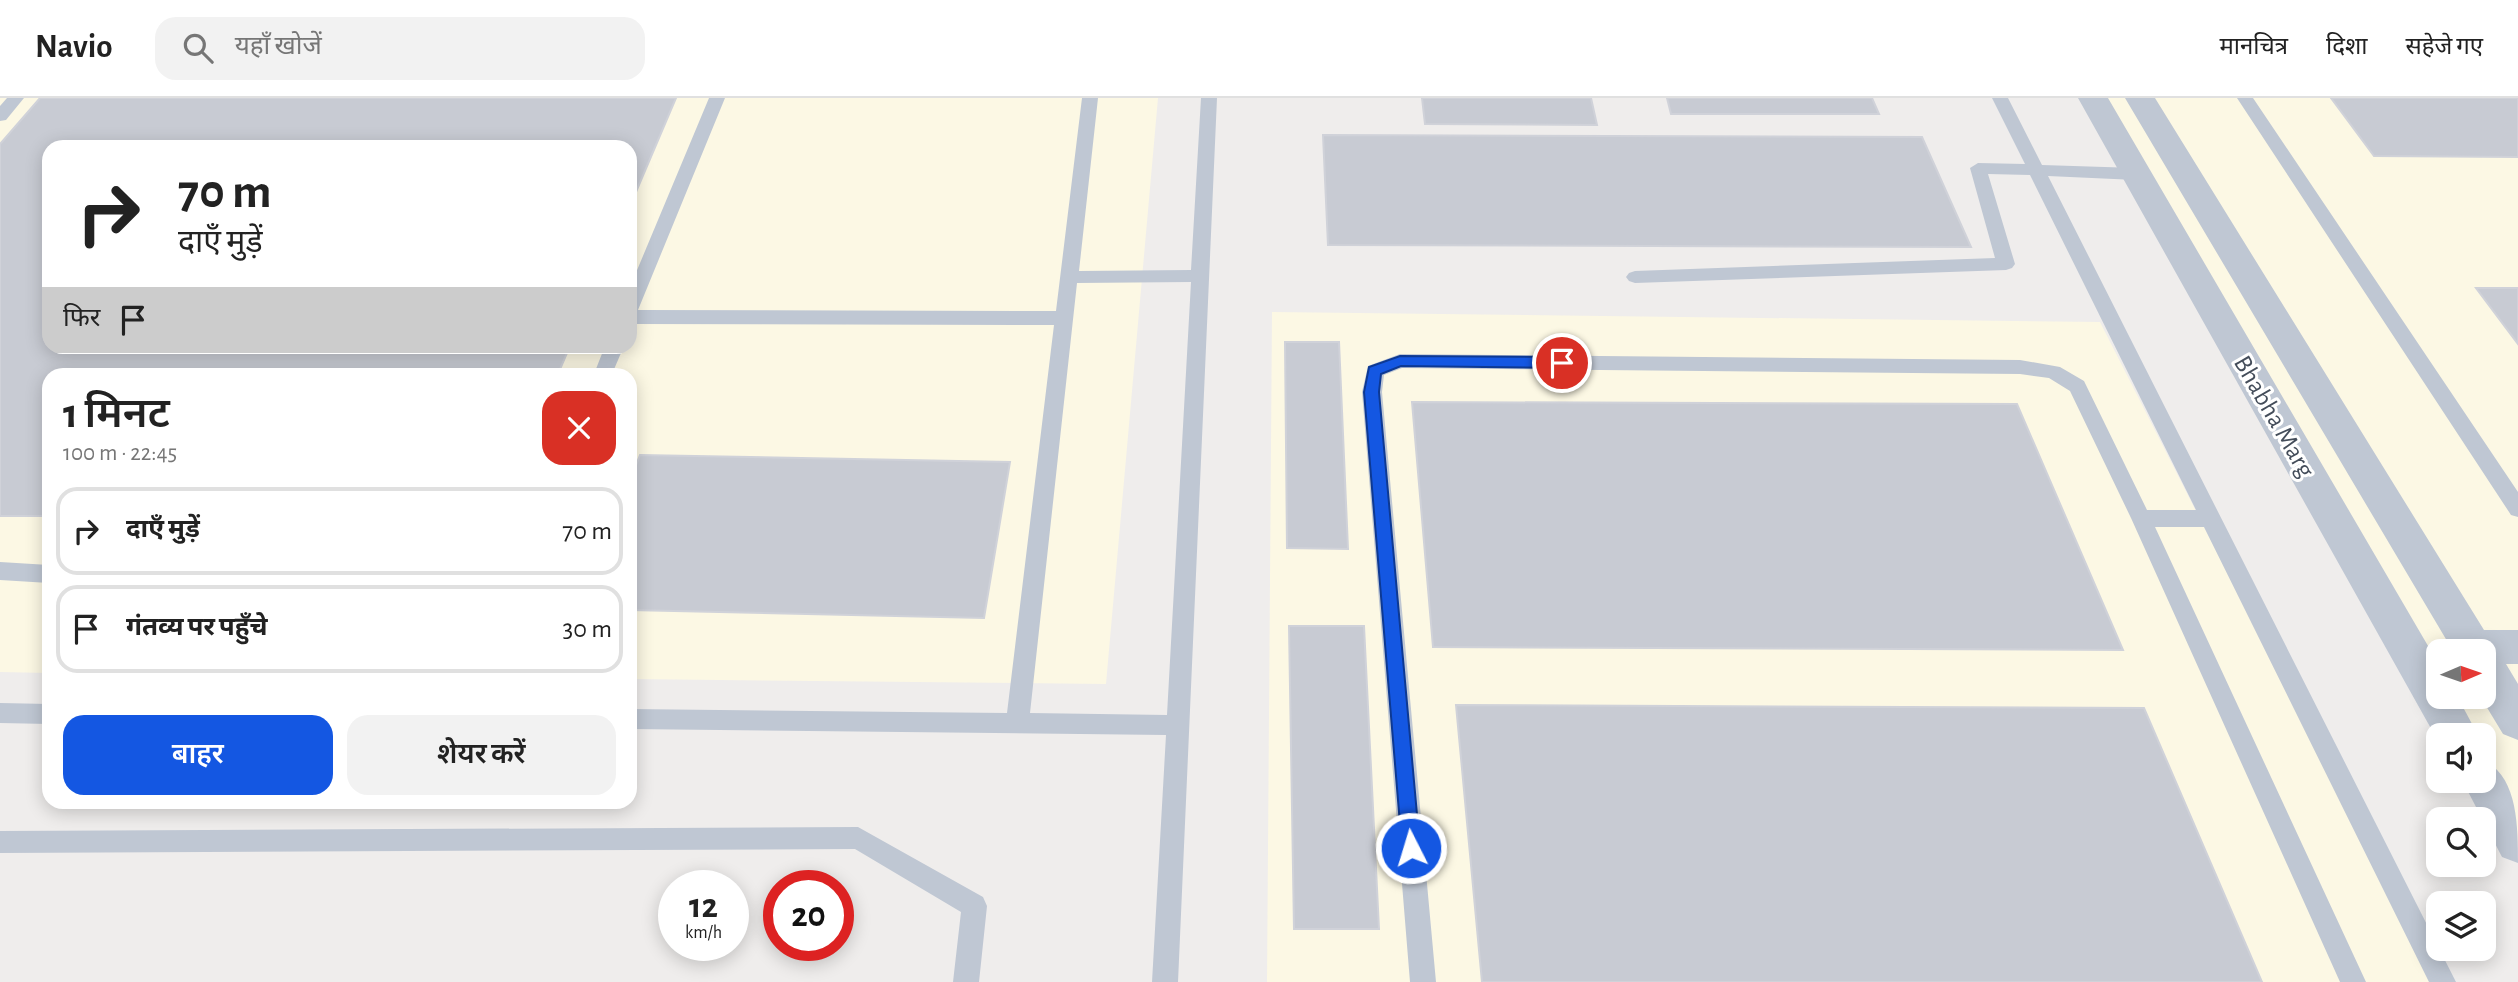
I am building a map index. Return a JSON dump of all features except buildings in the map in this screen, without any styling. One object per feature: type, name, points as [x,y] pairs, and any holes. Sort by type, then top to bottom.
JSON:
[{"type":"street","name":"Bhabha Marg","points":[[2093,98],[2450,723]]},
{"type":"street","name":"Bhabha Marg","points":[[2140,98],[2468,639]]},
{"type":"street","points":[[2496,651],[2518,647]]},
{"type":"street","name":"Bhabha Marg","points":[[2496,685],[2518,721]]},
{"type":"street","points":[[2490,793],[2518,842]]},
{"type":"lane","points":[[0,116],[16,98]]},
{"type":"lane","points":[[637,292],[717,98]]},
{"type":"lane","points":[[1017,723],[1090,98]]},
{"type":"lane","points":[[1165,982],[1209,98]]},
{"type":"lane","points":[[2000,98],[2443,982]]},
{"type":"lane","points":[[2245,98],[2518,509]]},
{"type":"lane","points":[[1635,277],[2006,264],[1978,168],[2136,174]]},
{"type":"lane","points":[[1067,277],[1200,276]]},
{"type":"lane","points":[[637,317],[1063,318]]},
{"type":"lane","points":[[1423,982],[1372,392],[1374,371],[1400,361],[2020,367],[2053,372],[2077,386],[2141,518],[2353,982]]},
{"type":"lane","points":[[2141,518],[2211,519]]},
{"type":"lane","points":[[0,571],[42,574]]},
{"type":"lane","points":[[0,713],[42,709]]},
{"type":"lane","points":[[637,719],[1178,725]]},
{"type":"lane","points":[[0,842],[858,838],[974,906],[966,982]]},
{"type":"shaded area","points":[[0,98],[1158,98],[1106,684],[637,679],[637,368],[42,368],[42,673],[0,672]]},
{"type":"shaded area","points":[[2092,98],[2518,98],[2518,848],[2487,793],[2496,793],[2496,723],[2447,723],[2439,709],[2496,709],[2496,639],[2426,639],[2426,686]]},
{"type":"shaded area","points":[[1272,312],[2100,322],[2435,982],[1267,982]]},
{"type":"route","points":[[1411,848],[1372,392],[1374,371],[1400,361],[1562,363]]}]
